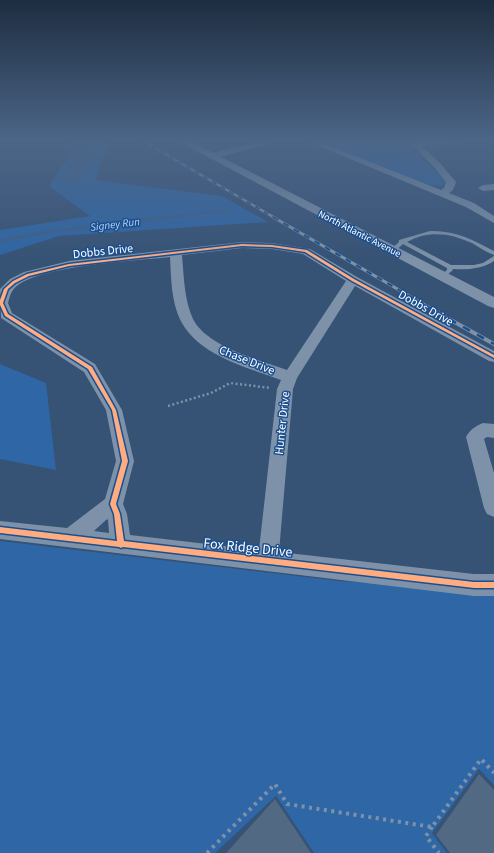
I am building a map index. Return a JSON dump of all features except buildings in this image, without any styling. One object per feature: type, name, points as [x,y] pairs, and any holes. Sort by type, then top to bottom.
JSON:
[{"type":"street","name":"North Atlantic Avenue","points":[[262,181],[397,246],[447,272],[494,303]]},
{"type":"street","points":[[410,181],[470,205],[494,220]]},
{"type":"street","points":[[441,193],[448,190],[451,182],[450,181]]},
{"type":"street","points":[[483,188],[494,187]]},
{"type":"street","name":"Dobbs Drive","points":[[113,504],[125,461],[114,410],[94,374],[90,368],[6,315],[1,303],[6,289],[14,282],[28,275],[69,265],[242,246],[292,248],[306,251],[353,280],[494,357]]},
{"type":"street","name":"Chase Drive","points":[[176,253],[179,286],[184,311],[192,328],[214,347],[287,383]]},
{"type":"street","name":"Hunter Drive","points":[[268,562],[287,383],[353,280]]},
{"type":"street","points":[[494,431],[483,430],[475,438],[494,508]]},
{"type":"street","points":[[71,538],[113,504],[118,514],[121,545]]},
{"type":"street","name":"Fox Ridge Drive","points":[[0,530],[474,585],[494,585]]},
{"type":"lane","points":[[397,246],[430,232],[449,232],[494,253]]},
{"type":"lane","points":[[447,272],[485,264],[494,258]]},
{"type":"path","points":[[168,406],[211,393],[230,383],[287,383]]},
{"type":"path","points":[[439,853],[426,836],[432,826],[481,759],[494,772]]},
{"type":"path","points":[[207,853],[275,784],[287,804],[432,826]]},
{"type":"shaded area","points":[[52,181],[102,181],[222,196],[268,222],[59,236],[0,255],[0,230],[90,216],[49,186]]},
{"type":"shaded area","points":[[60,181],[80,181],[70,183]]},
{"type":"shaded area","points":[[417,181],[445,181],[446,183],[439,185],[425,184]]},
{"type":"shaded area","points":[[0,364],[46,383],[56,470],[0,459]]},
{"type":"shaded area","points":[[0,541],[339,581],[494,590],[494,785],[479,769],[432,833],[447,853],[314,853],[276,796],[215,853],[0,853]]},
{"type":"waterway","name":"Signey Run","points":[[161,218],[230,210]]},
{"type":"waterway","name":"Signey Run","points":[[0,241],[48,232],[169,217]]},
{"type":"railway","points":[[211,181],[275,218]]},
{"type":"railway","points":[[273,217],[451,320]]},
{"type":"railway","points":[[449,319],[494,344]]},
{"type":"cycle path","points":[[121,545],[117,514],[113,504],[125,461],[114,410],[90,368],[6,315],[1,303],[6,289],[14,282],[28,275],[69,265],[242,245],[272,246],[306,251],[353,280],[494,357]]},
{"type":"cycle path","points":[[0,530],[474,585],[494,585]]}]
